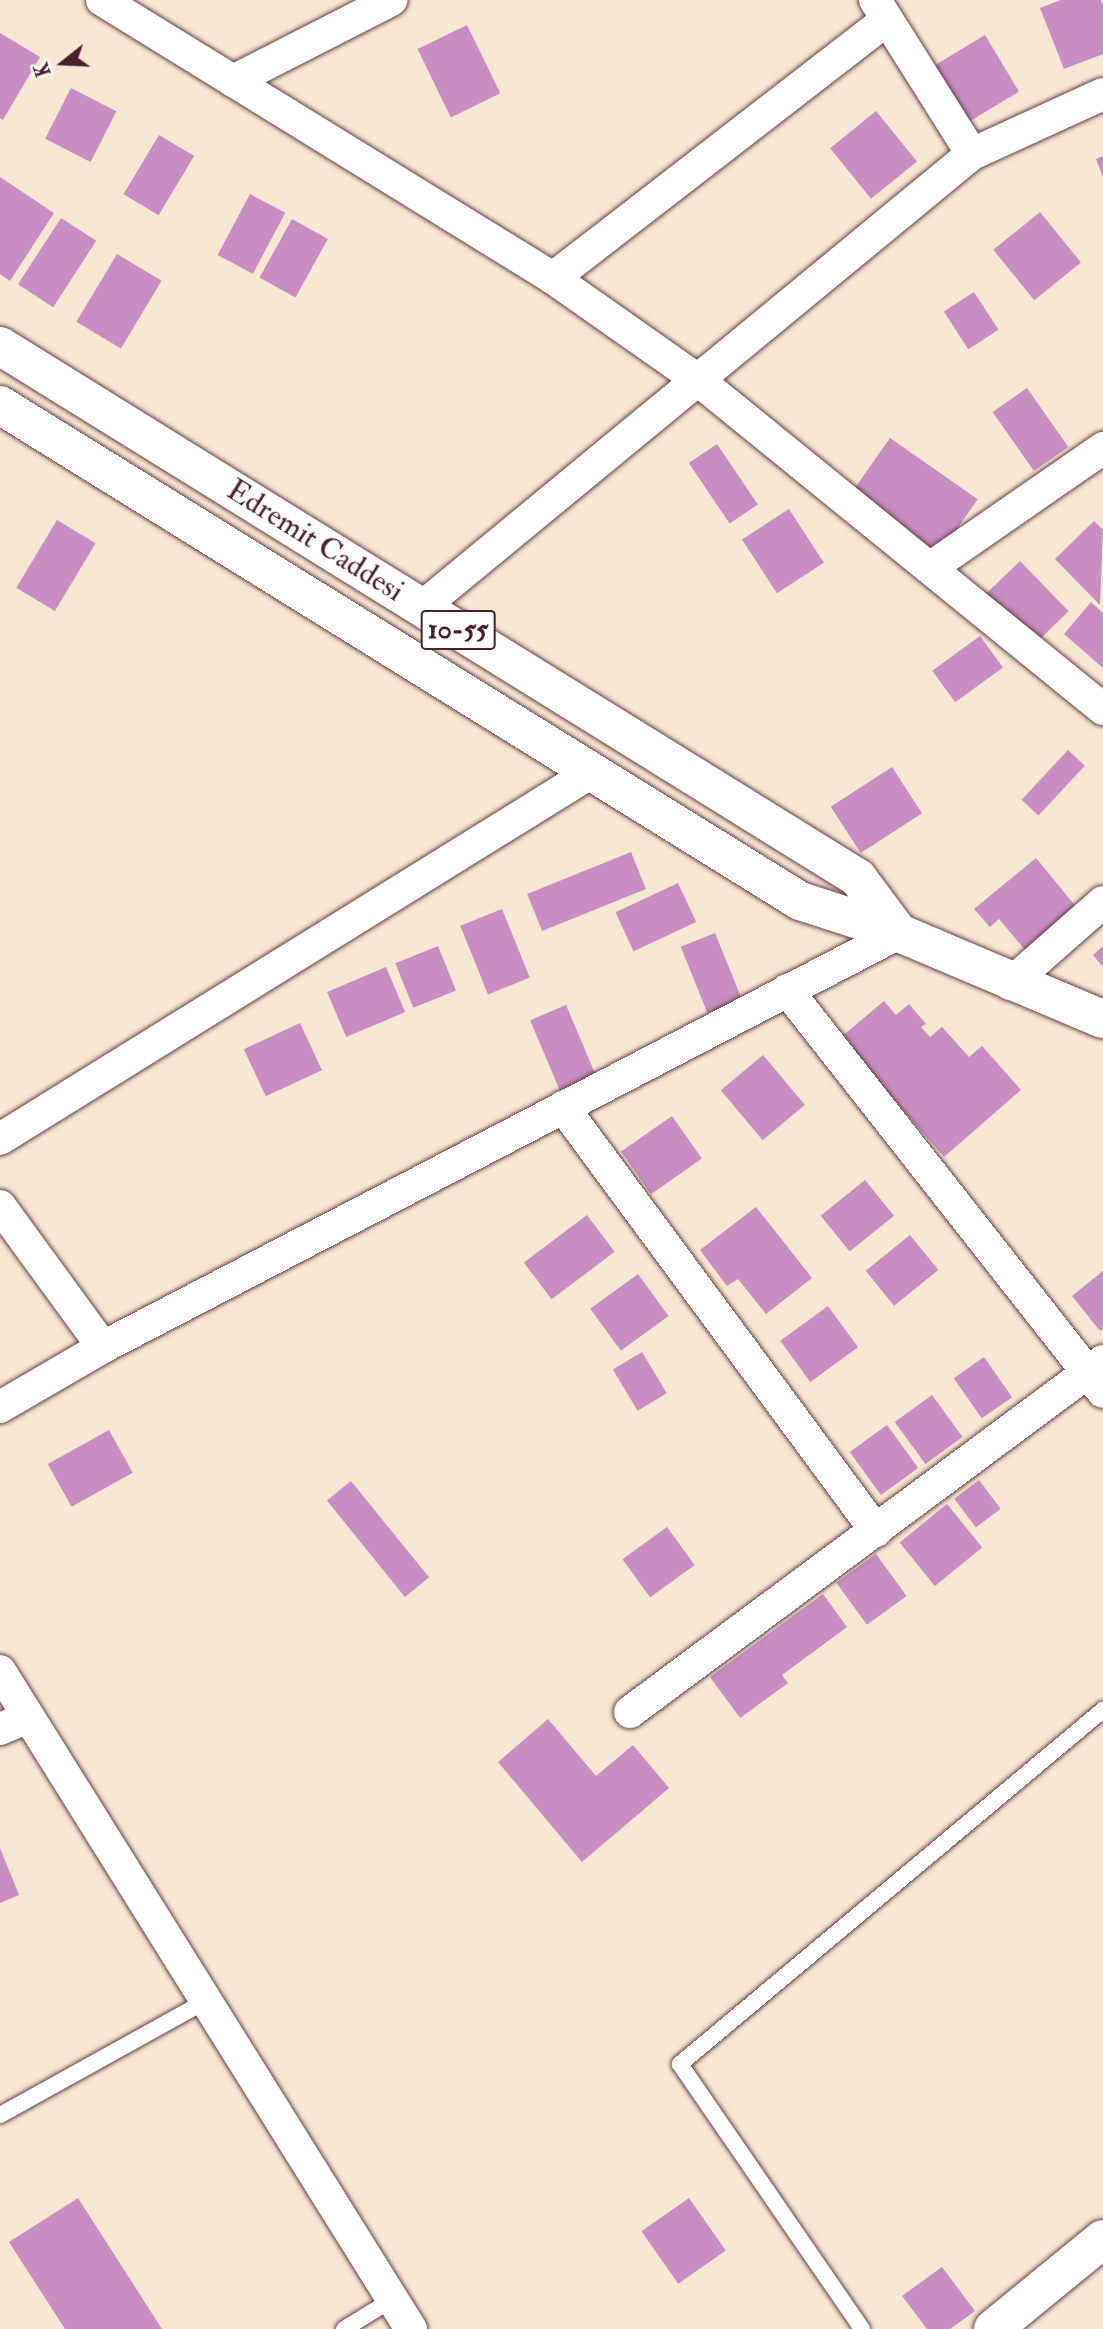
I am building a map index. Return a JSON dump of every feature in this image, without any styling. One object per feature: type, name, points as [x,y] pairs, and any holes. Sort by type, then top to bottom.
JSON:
[{"type":"main road","name":"Edremit Caddesi","points":[[0,345],[858,878],[899,933]]},
{"type":"main road","name":"Edremit Caddesi","points":[[0,405],[800,901],[899,933],[1010,984],[1103,1019]]},
{"type":"main road","points":[[993,2329],[1103,2239]]},
{"type":"street","points":[[102,0],[553,278],[698,380],[1103,709]]},
{"type":"street","points":[[233,80],[391,0]]},
{"type":"street","points":[[553,278],[881,10],[972,154]]},
{"type":"street","points":[[422,607],[972,154],[1103,94]]},
{"type":"street","points":[[930,568],[1103,448]]},
{"type":"street","points":[[0,1139],[592,772]]},
{"type":"street","points":[[1010,984],[1103,902]]},
{"type":"street","points":[[0,1407],[103,1347],[899,933]]},
{"type":"street","points":[[630,1712],[876,1531],[1098,1376],[787,990]]},
{"type":"street","points":[[563,1107],[876,1531]]},
{"type":"street","points":[[0,1206],[103,1347]]},
{"type":"street","points":[[0,1671],[14,1723],[206,2001],[411,2329]]},
{"type":"lane","points":[[862,2329],[680,2064],[1103,1710]]},
{"type":"lane","points":[[0,2115],[206,2001]]},
{"type":"lane","points":[[344,2329],[393,2300]]},
{"type":"building","points":[[1061,0],[1101,0],[1103,5],[1103,54],[1064,69],[1040,8]]},
{"type":"building","points":[[467,25],[500,93],[451,117],[418,49]]},
{"type":"building","points":[[0,33],[40,57],[3,120],[0,118]]},
{"type":"building","points":[[985,35],[1019,92],[968,122],[934,66]]},
{"type":"building","points":[[71,88],[116,111],[91,162],[45,139]]},
{"type":"building","points":[[876,111],[917,162],[871,199],[830,148]]},
{"type":"building","points":[[159,135],[194,156],[159,215],[123,194]]},
{"type":"building","points":[[1103,156],[1103,177],[1096,159]]},
{"type":"building","points":[[0,177],[54,213],[10,281],[0,274]]},
{"type":"building","points":[[250,194],[285,213],[253,274],[218,255]]},
{"type":"building","points":[[1040,212],[1081,263],[1034,300],[993,250]]},
{"type":"building","points":[[61,218],[96,241],[53,307],[18,284]]},
{"type":"building","points":[[292,219],[328,239],[295,297],[260,278]]},
{"type":"building","points":[[117,254],[162,281],[121,348],[76,322]]},
{"type":"building","points":[[974,292],[999,330],[968,349],[944,312]]},
{"type":"building","points":[[1027,388],[1068,447],[1034,471],[993,412]]},
{"type":"building","points":[[890,438],[978,499],[937,557],[850,495]]},
{"type":"building","points":[[717,444],[758,505],[730,524],[689,463]]},
{"type":"building","points":[[789,509],[824,563],[777,593],[742,539]]},
{"type":"building","points":[[57,520],[96,543],[55,611],[16,588]]},
{"type":"building","points":[[1094,521],[1103,530],[1100,605],[1055,559]]},
{"type":"building","points":[[1020,561],[1069,611],[1031,647],[983,597]]},
{"type":"building","points":[[1091,602],[1103,613],[1103,668],[1064,634]]},
{"type":"building","points":[[980,636],[1003,668],[955,702],[932,671]]},
{"type":"building","points":[[1068,750],[1085,766],[1038,815],[1022,800]]},
{"type":"building","points":[[892,767],[922,813],[861,853],[831,807]]},
{"type":"building","points":[[631,852],[646,889],[542,931],[527,894]]},
{"type":"building","points":[[1036,858],[1077,908],[1026,951],[999,919],[990,927],[974,909]]},
{"type":"building","points":[[678,883],[696,922],[634,951],[615,912]]},
{"type":"building","points":[[502,909],[530,978],[488,994],[460,926]]},
{"type":"building","points":[[715,933],[744,1005],[710,1019],[681,947]]},
{"type":"building","points":[[438,946],[456,991],[413,1008],[395,963]]},
{"type":"building","points":[[1103,946],[1103,967],[1093,955]]},
{"type":"building","points":[[386,967],[405,1012],[346,1037],[327,992]]},
{"type":"building","points":[[884,1001],[896,1015],[909,1004],[926,1024],[921,1027],[930,1037],[942,1027],[969,1057],[982,1046],[1021,1090],[944,1157],[840,1038]]},
{"type":"building","points":[[566,1005],[596,1075],[560,1090],[530,1020]]},
{"type":"building","points":[[300,1023],[322,1070],[266,1096],[244,1049]]},
{"type":"building","points":[[763,1055],[805,1105],[763,1140],[721,1090]]},
{"type":"building","points":[[672,1116],[702,1159],[651,1194],[621,1152]]},
{"type":"building","points":[[865,1180],[894,1216],[850,1252],[821,1216]]},
{"type":"building","points":[[756,1207],[812,1278],[766,1314],[738,1279],[727,1286],[700,1250]]},
{"type":"building","points":[[587,1215],[615,1252],[552,1299],[524,1263]]},
{"type":"building","points":[[910,1235],[938,1270],[894,1306],[866,1271]]},
{"type":"building","points":[[1103,1271],[1103,1329],[1100,1331],[1072,1296]]},
{"type":"building","points":[[638,1274],[669,1316],[621,1351],[590,1309]]},
{"type":"building","points":[[828,1306],[858,1347],[810,1382],[780,1341]]},
{"type":"building","points":[[642,1352],[667,1393],[638,1411],[613,1370]]},
{"type":"building","points":[[984,1357],[1012,1397],[982,1418],[954,1378]]},
{"type":"building","points":[[932,1395],[963,1437],[925,1464],[895,1422]]},
{"type":"building","points":[[887,1425],[918,1468],[881,1495],[850,1452]]},
{"type":"building","points":[[109,1430],[133,1473],[72,1507],[48,1464]]},
{"type":"building","points":[[979,1480],[1001,1509],[976,1527],[954,1499]]},
{"type":"building","points":[[351,1481],[429,1577],[405,1597],[327,1501]]},
{"type":"building","points":[[947,1504],[982,1548],[935,1586],[900,1542]]},
{"type":"building","points":[[667,1527],[695,1565],[650,1597],[623,1559]]},
{"type":"building","points":[[876,1554],[907,1596],[867,1625],[836,1583]]},
{"type":"building","points":[[823,1594],[847,1627],[782,1675],[788,1683],[740,1718],[710,1677]]},
{"type":"building","points":[[548,1719],[596,1776],[633,1745],[669,1788],[582,1862],[498,1762]]},
{"type":"building","points":[[0,1848],[19,1895],[0,1903]]},
{"type":"building","points":[[78,2198],[162,2329],[65,2329],[9,2242]]},
{"type":"building","points":[[689,2198],[726,2250],[678,2284],[641,2231]]},
{"type":"building","points":[[942,2267],[975,2311],[950,2329],[927,2329],[902,2296]]}]
